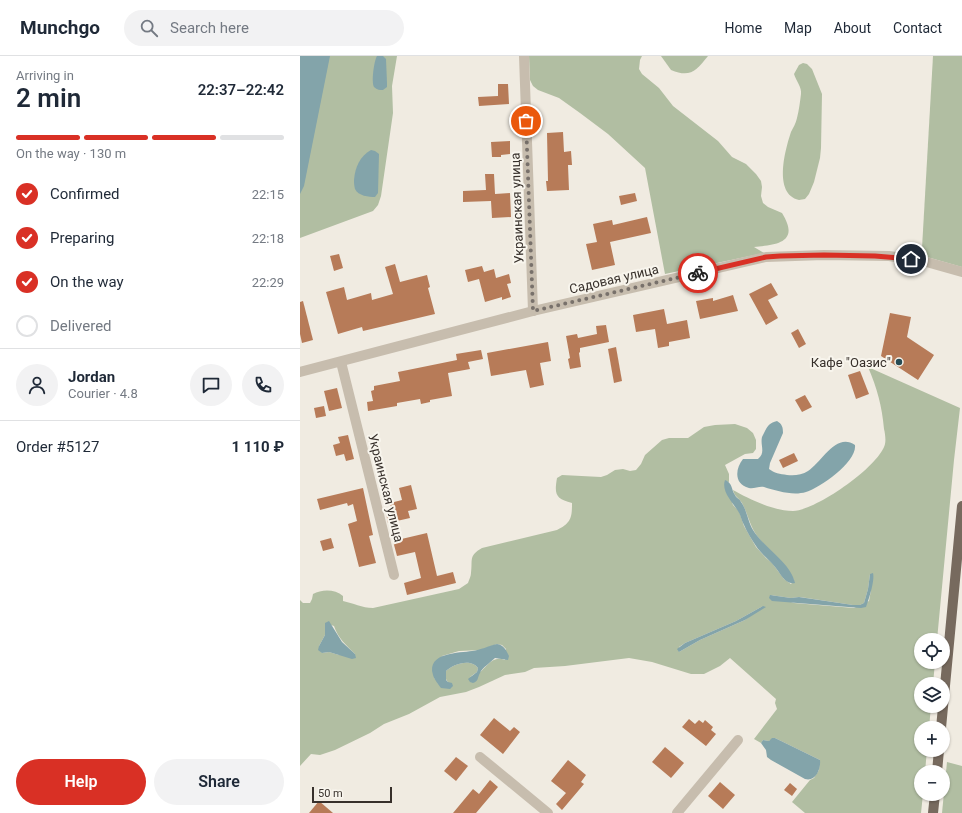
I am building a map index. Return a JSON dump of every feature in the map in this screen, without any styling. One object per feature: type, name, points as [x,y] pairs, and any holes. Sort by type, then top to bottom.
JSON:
[{"type":"main road","points":[[943,721],[962,506]]},
{"type":"main road","points":[[933,813],[934,801]]},
{"type":"street","name":"Украинская улица","points":[[524,56],[533,311]]},
{"type":"street","name":"Садовая улица","points":[[300,372],[533,311],[773,256],[888,256],[922,261],[962,272]]},
{"type":"street","name":"Украинская улица","points":[[341,362],[394,574]]},
{"type":"street","points":[[677,813],[738,740]]},
{"type":"street","points":[[480,757],[548,813]]},
{"type":"green space","points":[[300,56],[397,56],[392,86],[393,113],[381,196],[378,205],[373,211],[300,238]]},
{"type":"green space","points":[[529,56],[642,56],[639,69],[642,74],[659,88],[673,106],[718,141],[732,157],[746,164],[756,174],[761,181],[761,196],[763,203],[768,207],[782,213],[789,230],[787,236],[784,240],[778,243],[754,247],[764,253],[665,274],[645,168],[608,134],[580,113],[559,98],[538,90],[533,86],[530,80]]},
{"type":"green space","points":[[661,56],[708,56],[700,66],[692,72],[683,73],[671,70]]},
{"type":"green space","points":[[933,56],[962,56],[962,267],[927,257],[922,248]]},
{"type":"green space","points":[[803,63],[807,64],[812,69],[822,94],[821,148],[814,182],[809,194],[805,199],[799,200],[791,196],[786,189],[783,181],[783,170],[786,149],[791,132],[797,120],[801,94],[800,86],[794,74],[799,65]]},
{"type":"green space","points":[[868,367],[960,408],[938,633],[914,633],[914,669],[934,669],[934,677],[914,677],[914,713],[930,713],[930,721],[914,721],[914,757],[926,757],[926,765],[914,765],[914,801],[922,801],[921,813],[805,813],[792,802],[810,780],[814,778],[819,770],[820,760],[775,738],[769,741],[763,740],[761,743],[754,739],[777,709],[775,703],[776,699],[730,658],[720,666],[704,674],[691,674],[652,662],[629,658],[565,666],[534,668],[525,672],[505,675],[466,692],[440,697],[409,714],[384,724],[370,733],[335,750],[320,755],[311,754],[300,766],[300,600],[303,603],[310,603],[313,594],[328,590],[343,596],[343,601],[373,608],[459,589],[468,583],[471,574],[473,556],[482,548],[557,530],[570,520],[572,503],[559,498],[556,492],[557,478],[562,475],[601,477],[615,470],[636,470],[641,464],[645,455],[662,440],[669,438],[688,438],[704,427],[735,424],[747,428],[753,433],[756,440],[756,449],[753,453],[745,454],[725,465],[729,474],[729,482],[725,481],[733,505],[739,511],[744,526],[756,547],[772,563],[784,579],[791,584],[794,580],[782,563],[755,533],[742,503],[734,494],[733,490],[754,501],[770,507],[793,511],[816,504],[845,486],[872,464],[881,453],[885,444],[885,434],[876,390]],"holes":[[[870,574],[871,590],[869,601],[854,608],[794,603],[770,595],[791,598],[800,597],[860,605],[864,603]],[[763,606],[745,620],[700,640],[679,652],[679,647],[685,643],[736,621]],[[325,623],[334,626],[340,638],[355,654],[339,655],[329,652],[322,653],[319,646],[325,635]],[[497,644],[502,645],[506,649],[505,660],[493,660],[478,674],[470,677],[477,672],[478,668],[471,663],[457,664],[446,671],[446,680],[448,682],[438,684],[437,680],[434,678],[442,656],[459,651],[481,650]]]},
{"type":"green space","points":[[947,762],[962,766],[962,813],[942,813],[943,801],[950,801],[950,765],[947,765]]},
{"type":"water","points":[[300,56],[330,56],[304,186],[300,194]]},
{"type":"water","points":[[377,56],[383,56],[386,59],[387,87],[383,90],[376,89],[373,84],[373,72]]},
{"type":"water","points":[[371,150],[379,154],[378,193],[375,197],[361,195],[356,191],[354,184],[359,162],[367,152]]},
{"type":"water","points":[[777,421],[782,426],[783,433],[770,463],[769,469],[775,472],[792,475],[806,472],[835,445],[842,442],[848,442],[855,445],[854,452],[850,459],[837,473],[820,485],[806,492],[790,493],[764,487],[749,488],[744,486],[738,480],[737,476],[740,463],[743,459],[758,459],[762,454],[762,437],[766,429],[771,423]]},
{"type":"water","points":[[725,480],[731,485],[734,493],[743,505],[753,530],[783,562],[795,583],[786,581],[756,546],[724,488]]},
{"type":"water","points":[[873,573],[870,595],[866,607],[861,608],[772,601],[769,598],[770,595],[791,598],[799,597],[860,605],[864,603],[870,574]]},
{"type":"water","points":[[763,606],[766,607],[745,620],[700,640],[679,652],[677,649],[685,643],[736,621]]},
{"type":"water","points":[[329,621],[342,642],[355,654],[356,658],[352,659],[329,652],[322,653],[318,650],[325,635],[325,623]]},
{"type":"water","points":[[497,644],[501,645],[506,650],[509,656],[508,660],[495,658],[483,669],[475,682],[470,682],[468,679],[477,672],[478,668],[471,663],[457,664],[446,671],[446,680],[452,683],[453,686],[450,689],[441,688],[435,680],[432,667],[434,662],[439,658],[453,653],[478,650]]},
{"type":"water","points":[[772,738],[775,738],[820,760],[819,771],[815,777],[812,779],[805,779],[767,757],[766,750],[761,743],[763,740],[769,741]]},
{"type":"building","points":[[498,84],[508,84],[509,104],[479,106],[478,97],[498,96]]},
{"type":"building","points":[[563,132],[564,152],[571,151],[572,165],[568,165],[569,190],[547,191],[547,133]]},
{"type":"building","points":[[510,141],[510,154],[501,155],[501,157],[492,157],[491,142]]},
{"type":"building","points":[[485,174],[494,174],[495,194],[510,193],[511,217],[492,218],[491,201],[463,202],[463,191],[486,190]]},
{"type":"building","points":[[635,193],[637,201],[621,205],[619,196]]},
{"type":"building","points":[[647,217],[651,233],[610,242],[615,265],[592,270],[586,244],[597,242],[593,224],[612,220],[613,225]]},
{"type":"building","points":[[339,254],[343,268],[334,271],[330,256]]},
{"type":"building","points":[[395,264],[400,282],[427,275],[430,287],[428,288],[435,314],[363,331],[362,327],[338,334],[326,292],[344,287],[347,300],[371,293],[372,300],[393,294],[385,267]]},
{"type":"building","points":[[482,266],[484,272],[494,269],[496,278],[509,274],[511,283],[507,284],[511,297],[502,300],[502,297],[485,302],[479,279],[468,282],[465,270]]},
{"type":"building","points":[[771,283],[778,295],[768,300],[778,318],[766,325],[749,294]]},
{"type":"building","points":[[733,295],[738,311],[700,319],[696,301],[713,298],[713,301]]},
{"type":"building","points":[[303,301],[313,340],[302,343],[300,334],[300,302]]},
{"type":"building","points":[[664,309],[667,324],[687,320],[690,338],[669,342],[669,346],[658,348],[655,329],[636,332],[633,315]]},
{"type":"building","points":[[890,313],[911,317],[907,337],[934,355],[918,380],[881,356]]},
{"type":"building","points":[[606,325],[609,342],[580,348],[579,353],[581,367],[570,369],[568,359],[570,358],[566,336],[577,334],[578,338],[597,334],[596,326]]},
{"type":"building","points":[[798,329],[806,344],[799,348],[791,333]]},
{"type":"building","points":[[548,342],[551,361],[540,363],[544,385],[530,388],[526,370],[491,376],[487,353]]},
{"type":"building","points":[[616,347],[622,381],[614,383],[608,349]]},
{"type":"building","points":[[481,350],[483,359],[468,362],[470,369],[448,373],[452,396],[430,400],[430,402],[421,404],[420,399],[397,403],[397,406],[368,411],[367,402],[373,401],[371,391],[374,390],[374,386],[400,381],[398,372],[457,360],[456,354]]},
{"type":"building","points":[[860,371],[869,394],[856,399],[848,375]]},
{"type":"building","points":[[337,388],[342,408],[329,411],[324,391]]},
{"type":"building","points":[[805,395],[812,407],[802,412],[795,400]]},
{"type":"building","points":[[324,406],[326,416],[316,418],[314,408]]},
{"type":"building","points":[[348,435],[354,459],[346,461],[344,454],[336,456],[333,445],[340,443],[338,437]]},
{"type":"building","points":[[794,453],[798,461],[783,468],[779,460]]},
{"type":"building","points":[[411,485],[417,509],[408,511],[410,518],[388,523],[386,513],[392,512],[390,503],[402,500],[399,488]]},
{"type":"building","points":[[363,488],[373,535],[369,536],[376,563],[359,567],[348,524],[357,521],[353,504],[348,506],[347,503],[320,510],[317,499]]},
{"type":"building","points":[[427,533],[437,576],[453,572],[456,583],[407,595],[404,583],[421,578],[415,552],[397,556],[393,541]]},
{"type":"building","points":[[331,538],[334,548],[323,551],[320,541]]},
{"type":"building","points":[[494,718],[510,731],[514,727],[520,732],[503,754],[480,735]]},
{"type":"building","points":[[689,719],[695,724],[699,720],[703,723],[705,720],[713,727],[711,730],[716,734],[706,746],[682,727]]},
{"type":"building","points":[[665,747],[684,763],[671,778],[652,762]]},
{"type":"building","points":[[456,757],[468,766],[456,781],[444,771]]},
{"type":"building","points":[[568,760],[586,775],[581,782],[584,784],[562,810],[556,804],[566,793],[551,781]]},
{"type":"building","points":[[490,780],[498,787],[476,813],[453,813],[473,789],[479,794]]},
{"type":"building","points":[[720,782],[735,795],[723,809],[708,796]]},
{"type":"building","points":[[790,783],[797,789],[792,796],[784,790]]},
{"type":"building","points":[[319,801],[333,813],[309,813]]},
{"type":"way so far","points":[[526,121],[533,311],[698,273]]},
{"type":"place","name":"Кафе \"Оазис\"","points":[[899,362]]},
{"type":"route","points":[[698,273],[766,257],[780,256],[888,256],[911,259]]}]
